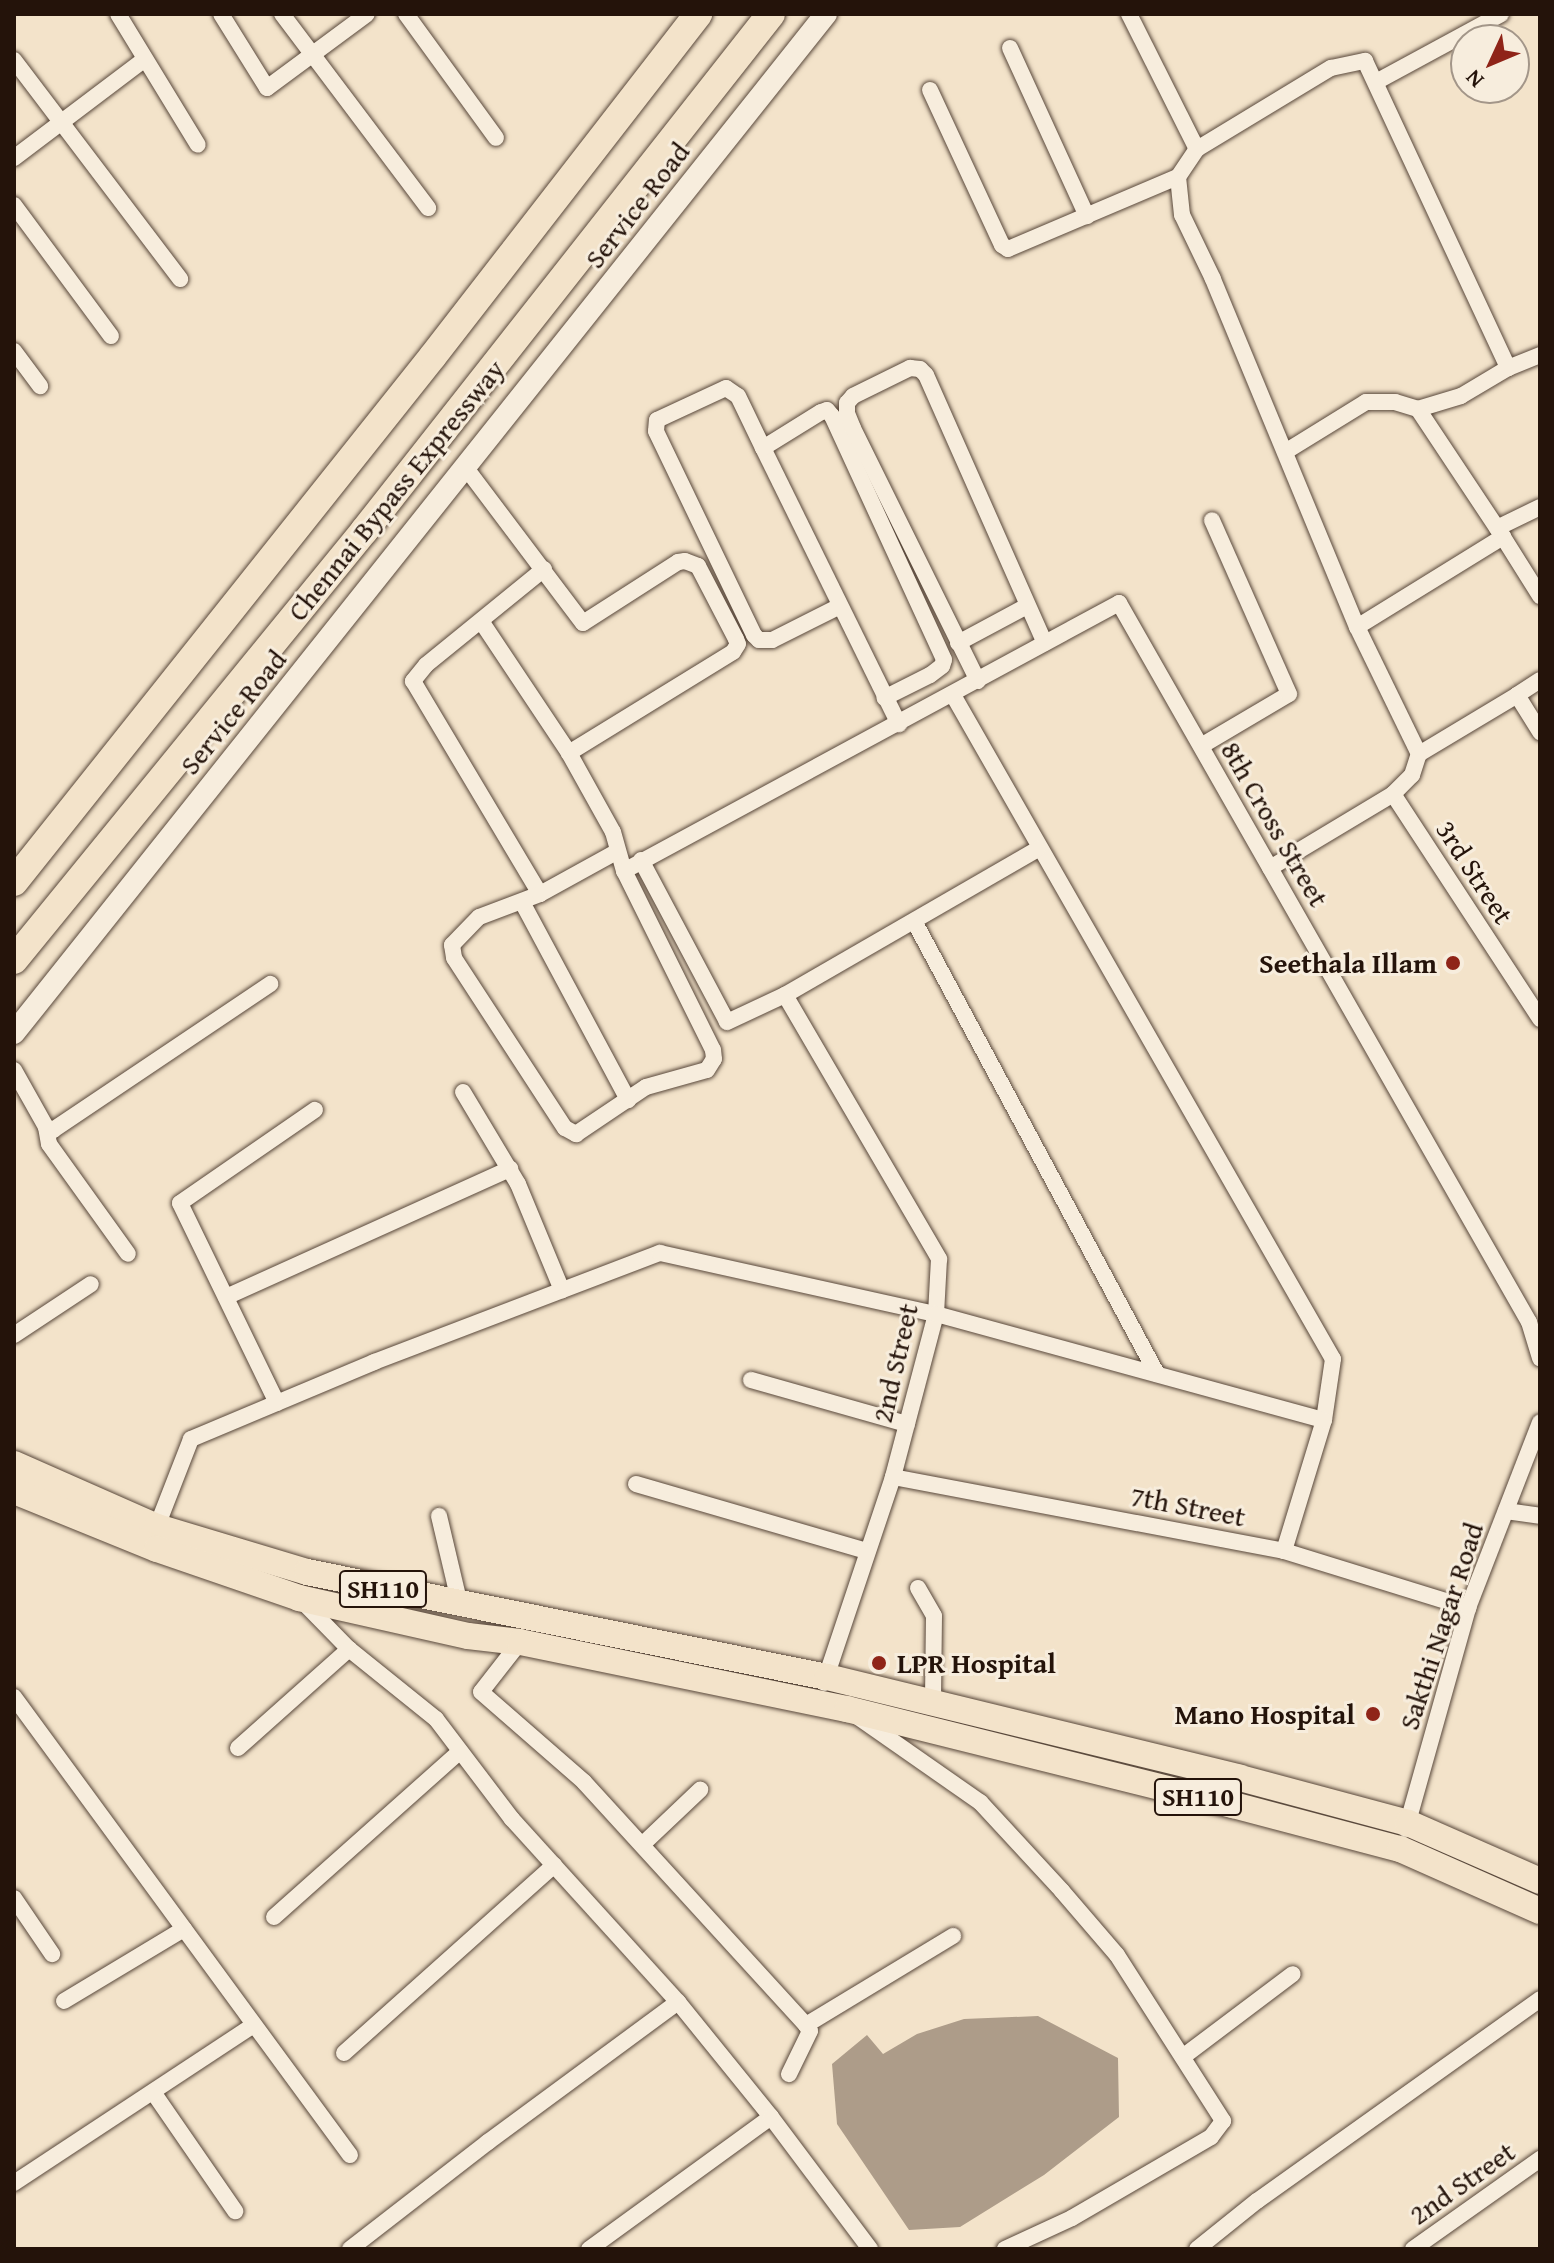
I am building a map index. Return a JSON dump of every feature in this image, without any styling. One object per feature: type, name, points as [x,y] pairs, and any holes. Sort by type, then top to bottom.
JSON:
[{"type":"highway","name":"Chennai Bypass Expressway","points":[[14,882],[423,368],[698,14]]},
{"type":"highway","name":"Chennai Bypass Expressway","points":[[14,960],[364,531],[771,14]]},
{"type":"main road","name":"SH110","points":[[14,1464],[153,1537],[460,1605],[827,1677],[933,1703],[1408,1823],[1540,1881]]},
{"type":"main road","name":"SH110","points":[[14,1491],[153,1537],[299,1598],[468,1636],[520,1642],[847,1709],[1400,1849],[1540,1911]]},
{"type":"street","points":[[118,14],[198,145]]},
{"type":"street","points":[[221,14],[267,88],[367,14]]},
{"type":"street","points":[[282,14],[428,208]]},
{"type":"street","points":[[406,14],[496,138]]},
{"type":"street","name":"Service Road","points":[[14,1033],[826,14]]},
{"type":"street","points":[[1129,14],[1197,149]]},
{"type":"street","points":[[1376,82],[1501,14]]},
{"type":"street","points":[[1010,48],[1087,216]]},
{"type":"street","points":[[14,158],[145,59]]},
{"type":"street","points":[[14,60],[180,279]]},
{"type":"street","points":[[930,90],[1002,245],[1013,248],[1178,177],[1197,149],[1331,68],[1365,61],[1508,368]]},
{"type":"street","points":[[1178,177],[1182,215],[1357,627],[1419,754]]},
{"type":"street","points":[[14,205],[111,336]]},
{"type":"street","points":[[14,351],[40,386]]},
{"type":"street","points":[[1285,452],[1366,402],[1395,402],[1418,409],[1461,396],[1508,368],[1540,355]]},
{"type":"street","points":[[624,871],[953,695],[978,681],[1045,643],[926,375],[920,369],[910,368],[853,396],[847,403],[847,413],[978,681]]},
{"type":"street","points":[[840,606],[772,640],[759,640],[754,635],[655,424],[662,415],[726,388],[738,396],[899,724]]},
{"type":"street","points":[[1418,409],[1540,596]]},
{"type":"street","points":[[763,448],[821,412],[827,410],[832,416],[944,660],[942,666],[930,675],[884,698]]},
{"type":"street","points":[[466,468],[583,623],[678,562],[691,562],[698,566],[738,644],[733,652],[569,753]]},
{"type":"street","points":[[1357,627],[1540,507]]},
{"type":"street","points":[[1201,746],[1289,694],[1212,520]]},
{"type":"street","points":[[540,894],[413,681],[426,665],[544,569]]},
{"type":"street","name":"8th Cross Street","points":[[1045,643],[1119,603],[1270,868],[1534,1318]]},
{"type":"street","points":[[958,643],[1027,606]]},
{"type":"street","points":[[481,621],[569,753],[613,832],[618,843],[616,852],[624,871],[713,1050],[714,1059],[707,1070],[646,1087],[576,1134],[565,1128],[454,958],[452,945],[461,932],[497,909],[540,894],[616,852]]},
{"type":"street","points":[[1270,868],[1393,794],[1412,775],[1419,754],[1540,680]]},
{"type":"street","points":[[953,695],[1038,849],[1333,1359],[1324,1420],[1284,1551]]},
{"type":"street","points":[[1517,695],[1540,732]]},
{"type":"street","name":"3rd Street","points":[[1393,794],[1540,1019]]},
{"type":"street","points":[[641,860],[727,1022],[785,995],[1038,849]]},
{"type":"street","points":[[522,902],[628,1100]]},
{"type":"street","points":[[914,921],[1157,1374]]},
{"type":"street","points":[[46,1127],[53,1130],[270,984]]},
{"type":"street","name":"2nd Street","points":[[785,995],[939,1259],[936,1314],[893,1477],[827,1677],[815,1702]]},
{"type":"street","points":[[14,1070],[46,1127],[49,1144],[128,1254]]},
{"type":"street","points":[[463,1092],[510,1169],[562,1290]]},
{"type":"street","points":[[277,1403],[180,1203],[315,1110]]},
{"type":"street","points":[[226,1297],[510,1169]]},
{"type":"street","points":[[153,1537],[191,1439],[660,1253],[936,1314],[1324,1420]]},
{"type":"street","points":[[14,1335],[91,1284]]},
{"type":"street","points":[[1534,1318],[1540,1358]]},
{"type":"street","points":[[751,1380],[907,1424]]},
{"type":"street","name":"Sakthi Nagar Road","points":[[1400,1849],[1468,1608],[1540,1422]]},
{"type":"street","name":"7th Street","points":[[893,1477],[1284,1551],[1468,1608]]},
{"type":"street","points":[[636,1484],[867,1551]]},
{"type":"street","points":[[1506,1511],[1540,1516]]},
{"type":"street","points":[[439,1516],[460,1605]]},
{"type":"street","points":[[918,1588],[934,1616],[933,1703]]},
{"type":"street","points":[[299,1598],[349,1649],[436,1719],[512,1819],[678,2002],[771,2117],[870,2249]]},
{"type":"street","points":[[520,1642],[481,1692],[584,1782],[806,2025],[810,2031],[789,2074]]},
{"type":"street","points":[[238,1748],[349,1649]]},
{"type":"street","points":[[14,1697],[350,2155]]},
{"type":"street","points":[[847,1709],[980,1802],[1117,1955],[1223,2121],[1217,2132],[1072,2218],[1005,2249]]},
{"type":"street","points":[[274,1917],[460,1751]]},
{"type":"street","points":[[643,1844],[700,1790]]},
{"type":"street","points":[[344,2053],[554,1865]]},
{"type":"street","points":[[14,1898],[52,1954]]},
{"type":"street","points":[[64,2001],[184,1929]]},
{"type":"street","points":[[806,2025],[953,1936]]},
{"type":"street","points":[[1184,2056],[1293,1974]]},
{"type":"street","points":[[1197,2249],[1257,2201],[1540,1999]]},
{"type":"street","points":[[350,2249],[488,2142],[678,2002]]},
{"type":"street","points":[[14,2183],[254,2025]]},
{"type":"street","points":[[153,2092],[235,2211]]},
{"type":"street","points":[[589,2249],[771,2117]]},
{"type":"street","name":"2nd Street","points":[[1420,2247],[1540,2159]]},
{"type":"shaded area","points":[[1038,2016],[1118,2058],[1119,2117],[1044,2175],[960,2227],[909,2230],[837,2124],[832,2064],[867,2035],[883,2054],[917,2034],[964,2019]]},
{"type":"place","name":"Seethala Illam","points":[[1453,963]]},
{"type":"place","name":"LPR Hospital","points":[[879,1663]]},
{"type":"place","name":"Mano Hospital","points":[[1373,1714]]}]
